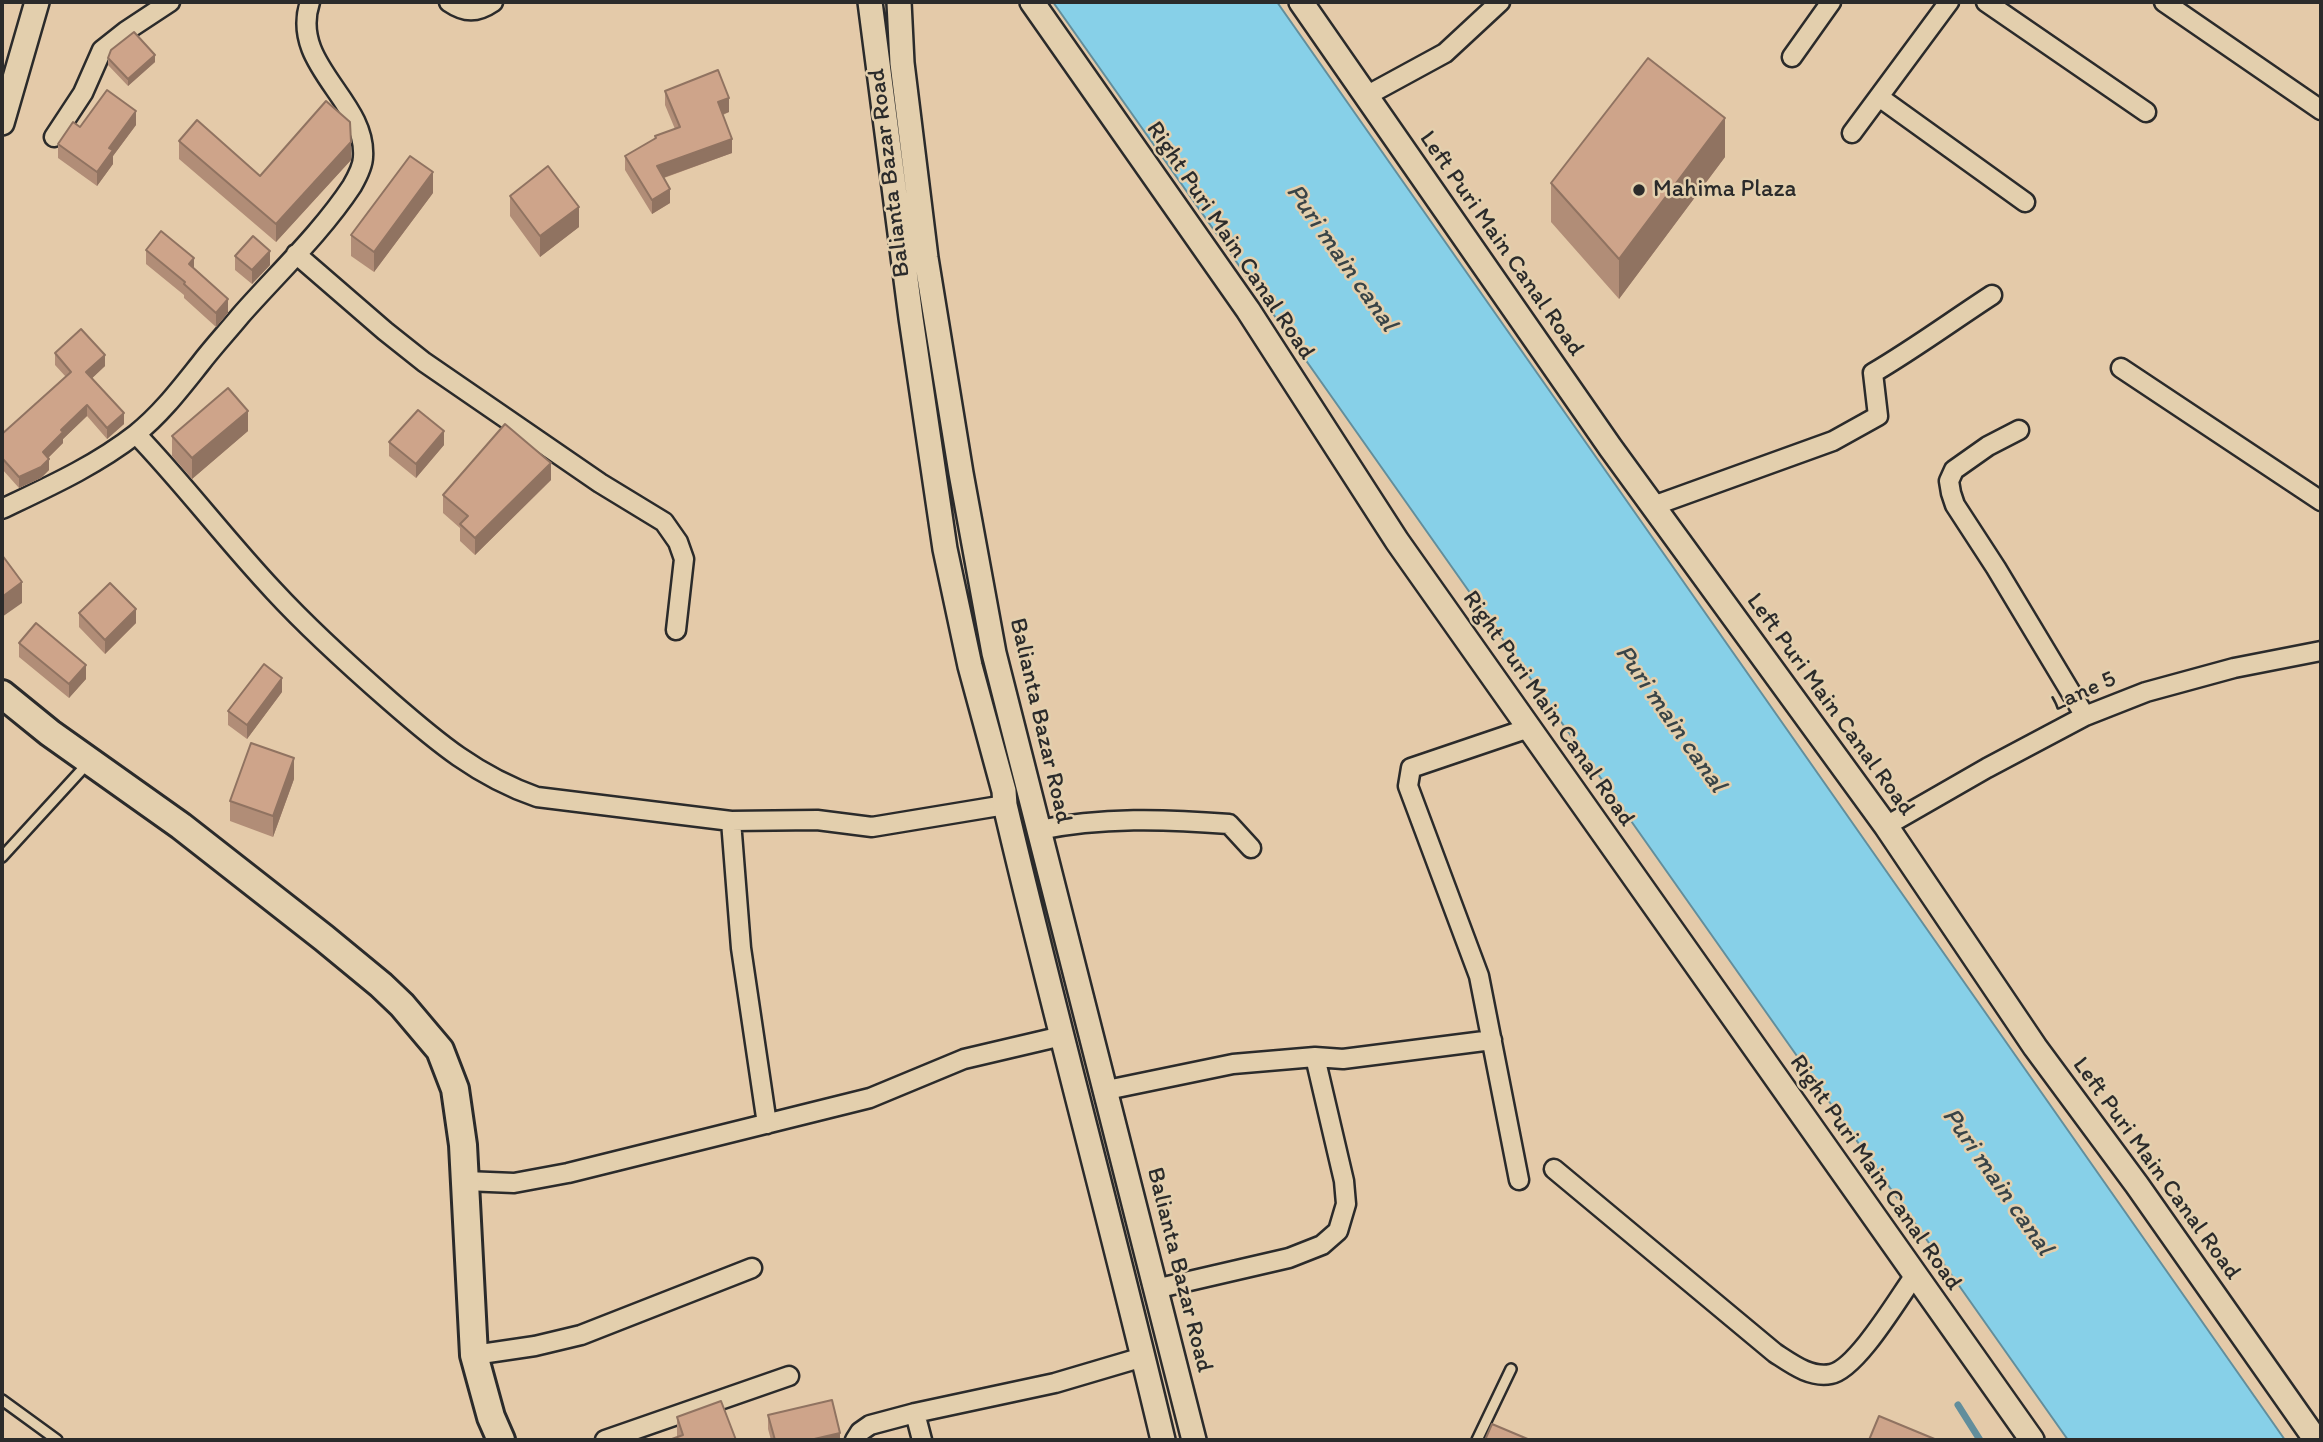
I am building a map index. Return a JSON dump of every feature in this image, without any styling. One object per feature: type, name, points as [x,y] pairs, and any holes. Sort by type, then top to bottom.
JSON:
[{"type":"main road","points":[[2,694],[89,762],[181,826],[324,938],[381,985],[440,1050],[455,1089],[463,1145],[474,1355],[491,1417],[501,1440]]},
{"type":"street","points":[[2,123],[37,2]]},
{"type":"street","points":[[54,137],[83,93],[102,50],[170,2]]},
{"type":"street","points":[[449,2],[461,10],[470,11],[484,8],[494,2]]},
{"type":"street","name":"Balianta Bazar Road","points":[[870,2],[911,318],[945,549],[970,666],[1004,791],[1005,805],[1163,1440]]},
{"type":"street","name":"Balianta Bazar Road","points":[[899,2],[902,63],[926,258],[961,474],[994,653],[1194,1440]]},
{"type":"street","name":"Right Puri Main Canal Road","points":[[1032,2],[1248,310],[1397,541],[2032,1440]]},
{"type":"street","name":"Left Puri Main Canal Road","points":[[1301,2],[1610,447],[1886,826],[2035,1047],[2145,1196],[2316,1440]]},
{"type":"street","points":[[1366,96],[1444,53],[1500,2]]},
{"type":"street","points":[[1792,57],[1831,2]]},
{"type":"street","points":[[1852,133],[1949,2]]},
{"type":"street","points":[[1986,2],[2146,112]]},
{"type":"street","points":[[2164,2],[2318,103]]},
{"type":"street","points":[[2,509],[89,467],[136,434],[168,405],[201,362],[296,254],[353,184],[363,159],[361,133],[319,67],[309,40],[303,4]]},
{"type":"street","points":[[1879,97],[2025,202]]},
{"type":"street","points":[[296,254],[424,362],[600,482],[664,522],[678,542],[684,559],[676,630]]},
{"type":"street","points":[[1653,506],[1822,445],[1878,416],[1873,373],[1912,350],[1992,295]]},
{"type":"street","points":[[2120,368],[2321,501]]},
{"type":"street","points":[[2019,430],[1988,446],[1954,470],[1949,481],[1951,493],[1955,505],[2085,716]]},
{"type":"street","points":[[136,434],[174,474],[234,546],[310,627],[426,733],[462,760],[506,786],[537,797],[731,821],[817,820],[872,827],[1005,805]]},
{"type":"street","name":"Lane 5","points":[[1886,826],[2085,716],[2146,692],[2234,668],[2321,651]]},
{"type":"street","points":[[1519,1180],[1479,976],[1408,786],[1410,768],[1530,728]]},
{"type":"street","points":[[731,821],[741,948],[767,1124]]},
{"type":"street","points":[[1039,831],[1065,825],[1125,821],[1228,824],[1251,848]]},
{"type":"street","points":[[465,1181],[514,1183],[568,1173],[870,1098],[964,1059],[1062,1036]]},
{"type":"street","points":[[1107,1090],[1233,1064],[1315,1057],[1343,1059],[1492,1040]]},
{"type":"street","points":[[1155,1289],[1289,1258],[1322,1244],[1338,1231],[1346,1204],[1344,1181],[1315,1057]]},
{"type":"street","points":[[1554,1169],[1775,1353],[1803,1370],[1817,1374],[1833,1374],[1849,1364],[1862,1350],[1915,1275]]},
{"type":"street","points":[[474,1355],[535,1346],[581,1335],[752,1268]]},
{"type":"street","points":[[855,1440],[860,1432],[870,1425],[1055,1383],[1143,1357]]},
{"type":"street","points":[[605,1440],[789,1376]]},
{"type":"street","points":[[915,1413],[922,1440]]},
{"type":"lane","points":[[2,857],[89,762]]},
{"type":"lane","points":[[1477,1440],[1511,1369]]},
{"type":"lane","points":[[2,1400],[57,1440]]},
{"type":"water","name":"Puri main canal","points":[[1053,2],[1277,2],[2285,1440],[2068,1440]]},
{"type":"building","points":[[134,32],[155,55],[128,79],[108,58],[111,50]]},
{"type":"building","name":"Mahima Plaza","points":[[1648,58],[1725,118],[1619,259],[1551,183]]},
{"type":"building","points":[[718,70],[729,98],[718,102],[732,139],[657,166],[670,189],[652,200],[625,156],[656,138],[655,136],[680,127],[665,91]]},
{"type":"building","points":[[107,90],[136,111],[109,148],[113,150],[97,172],[58,144],[73,122],[80,127]]},
{"type":"building","points":[[326,101],[350,122],[351,142],[276,224],[179,141],[197,120],[260,176]]},
{"type":"building","points":[[410,156],[433,172],[374,252],[351,235]]},
{"type":"building","points":[[548,166],[579,207],[540,236],[510,196]]},
{"type":"building","points":[[161,231],[194,258],[189,264],[228,299],[216,313],[184,284],[185,282],[146,250]]},
{"type":"building","points":[[253,236],[270,251],[252,270],[235,256]]},
{"type":"building","points":[[81,329],[105,355],[86,372],[124,413],[107,428],[87,405],[43,452],[49,459],[41,467],[19,477],[2,458],[2,434],[71,372],[55,353]]},
{"type":"building","points":[[228,388],[248,411],[192,458],[172,436]]},
{"type":"building","points":[[418,410],[444,431],[416,464],[389,442]]},
{"type":"building","points":[[505,424],[551,463],[475,538],[460,524],[468,516],[443,495]]},
{"type":"building","points":[[2,555],[22,582],[2,597]]},
{"type":"building","points":[[110,583],[136,609],[105,640],[79,613]]},
{"type":"building","points":[[36,623],[86,665],[69,684],[19,643]]},
{"type":"building","points":[[264,664],[282,678],[247,725],[228,711]]},
{"type":"building","points":[[251,743],[294,758],[273,816],[230,801]]},
{"type":"building","points":[[832,1400],[840,1433],[810,1440],[775,1440],[768,1415]]},
{"type":"building","points":[[721,1401],[736,1440],[669,1440],[683,1435],[677,1417]]},
{"type":"building","points":[[1879,1416],[1937,1440],[1869,1440]]},
{"type":"building","points":[[1492,1424],[1530,1440],[1485,1440]]},
{"type":"waterway","points":[[1958,1405],[1980,1440]]},
{"type":"place","name":"Mahima Plaza","points":[[1639,190]]}]
